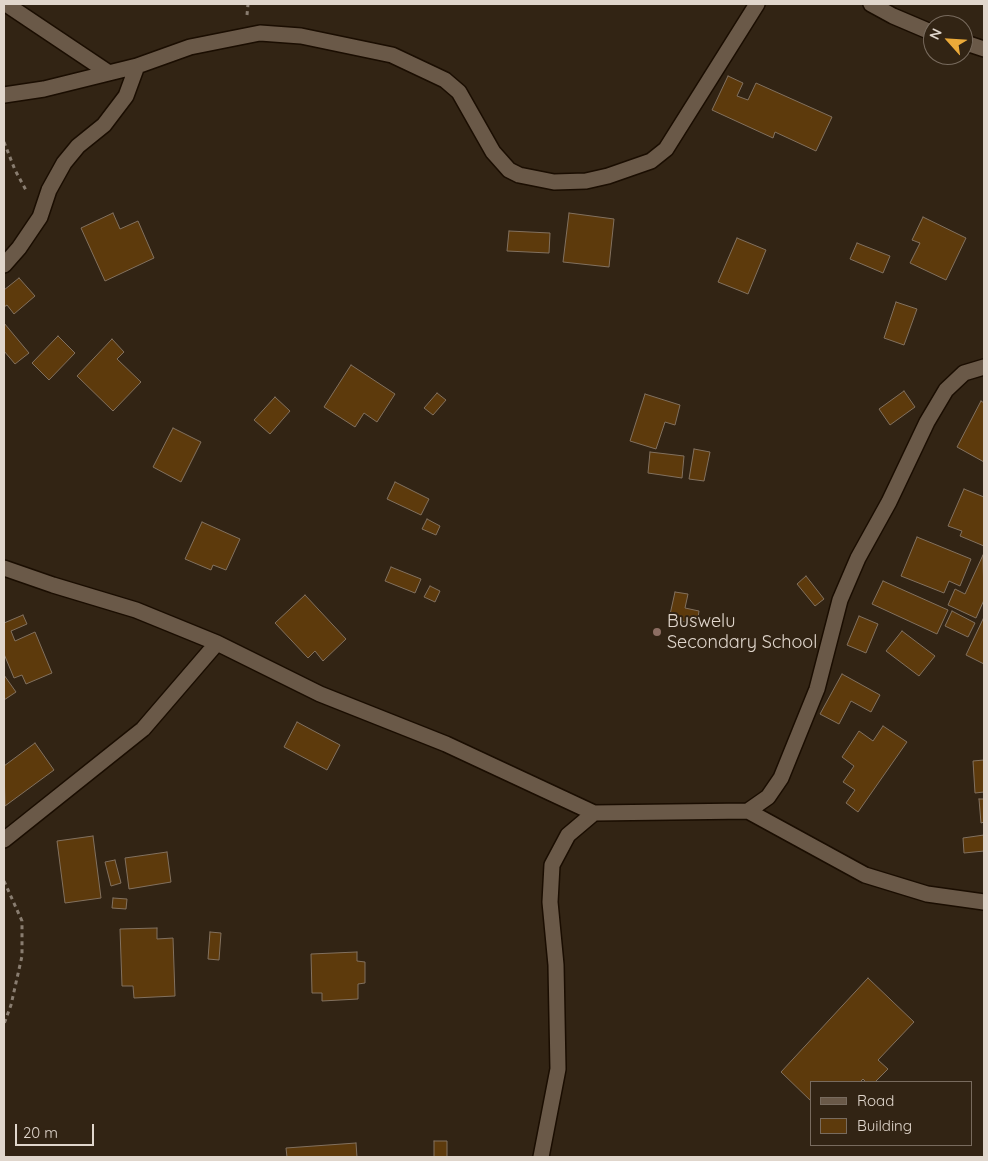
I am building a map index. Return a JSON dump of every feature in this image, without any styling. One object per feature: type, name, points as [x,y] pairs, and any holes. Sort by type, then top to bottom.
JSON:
[{"type":"street","points":[[6,4],[109,73]]},
{"type":"street","points":[[4,95],[44,89],[137,66],[190,47],[260,33],[301,36],[392,55],[446,80],[459,92],[493,152],[509,170],[519,175],[554,182],[586,181],[608,176],[651,161],[666,149],[757,4]]},
{"type":"street","points":[[871,4],[923,29]]},
{"type":"street","points":[[4,265],[19,248],[40,217],[49,190],[64,163],[78,146],[104,125],[126,96],[137,66]]},
{"type":"street","points":[[748,811],[768,797],[782,778],[817,689],[840,600],[858,558],[889,502],[927,422],[946,390],[964,373],[984,367]]},
{"type":"street","points":[[4,568],[53,586],[136,610],[217,643],[320,694],[446,744],[594,813],[748,811],[865,875],[927,894],[984,902]]},
{"type":"street","points":[[4,840],[143,729],[217,643]]},
{"type":"street","points":[[541,1157],[558,1069],[556,965],[550,902],[552,865],[568,835],[594,813]]},
{"type":"path","points":[[4,142],[14,170],[40,217]]},
{"type":"path","points":[[4,881],[22,921],[22,956],[4,1024]]},
{"type":"building","points":[[728,76],[743,83],[737,96],[748,100],[756,83],[832,117],[816,151],[775,132],[773,138],[712,110]]},
{"type":"building","points":[[113,213],[120,229],[138,221],[154,258],[105,281],[81,228]]},
{"type":"building","points":[[569,213],[614,219],[609,267],[563,262]]},
{"type":"building","points":[[923,217],[966,238],[946,280],[910,263],[920,243],[912,240]]},
{"type":"building","points":[[509,231],[550,233],[549,253],[507,251]]},
{"type":"building","points":[[737,238],[766,250],[748,294],[718,282]]},
{"type":"building","points":[[857,243],[890,256],[883,273],[850,259]]},
{"type":"building","points":[[19,278],[35,296],[14,314],[7,305],[4,307],[4,290]]},
{"type":"building","points":[[896,302],[917,309],[904,345],[884,338]]},
{"type":"building","points":[[4,323],[29,353],[15,364],[4,351]]},
{"type":"building","points":[[58,336],[75,353],[49,380],[32,363]]},
{"type":"building","points":[[112,339],[124,352],[117,359],[141,382],[113,411],[77,376]]},
{"type":"building","points":[[351,365],[395,394],[377,422],[364,413],[355,427],[324,407]]},
{"type":"building","points":[[904,391],[915,407],[890,425],[879,409]]},
{"type":"building","points":[[437,393],[446,400],[433,415],[424,408]]},
{"type":"building","points":[[645,394],[680,405],[675,425],[665,422],[656,449],[630,441]]},
{"type":"building","points":[[275,397],[290,411],[270,434],[254,420]]},
{"type":"building","points":[[981,401],[984,403],[984,462],[957,447]]},
{"type":"building","points":[[173,428],[201,442],[181,482],[153,467]]},
{"type":"building","points":[[694,449],[710,452],[704,481],[689,479]]},
{"type":"building","points":[[650,452],[684,456],[682,478],[648,473]]},
{"type":"building","points":[[395,482],[429,499],[421,515],[387,499]]},
{"type":"building","points":[[964,489],[984,497],[984,546],[960,536],[962,531],[948,526]]},
{"type":"building","points":[[427,519],[440,526],[436,535],[422,529]]},
{"type":"building","points":[[202,522],[240,539],[226,570],[213,565],[211,570],[185,559]]},
{"type":"building","points":[[917,537],[971,559],[960,586],[949,581],[944,593],[901,576]]},
{"type":"building","points":[[983,555],[984,600],[976,618],[948,605],[955,589],[965,594]]},
{"type":"building","points":[[391,567],[421,579],[415,593],[385,581]]},
{"type":"building","points":[[806,576],[824,599],[815,606],[797,584]]},
{"type":"building","points":[[883,581],[948,610],[937,634],[872,604]]},
{"type":"building","points":[[430,586],[440,591],[435,602],[424,597]]},
{"type":"building","points":[[675,592],[688,594],[685,608],[699,611],[697,624],[669,619]]},
{"type":"building","points":[[305,595],[346,639],[323,661],[315,651],[308,658],[275,623]]},
{"type":"building","points":[[952,611],[975,623],[968,637],[945,626]]},
{"type":"building","points":[[23,615],[27,624],[11,631],[15,641],[35,632],[52,673],[26,684],[22,675],[14,678],[4,654],[4,623]]},
{"type":"building","points":[[859,616],[878,624],[866,653],[847,645]]},
{"type":"building","points":[[984,617],[984,664],[966,655]]},
{"type":"building","points":[[902,631],[935,656],[919,676],[886,651]]},
{"type":"building","points":[[842,674],[880,695],[871,712],[851,701],[839,724],[820,714]]},
{"type":"building","points":[[4,675],[16,692],[4,700]]},
{"type":"building","points":[[297,722],[340,745],[327,770],[284,747]]},
{"type":"building","points":[[883,726],[907,742],[858,812],[846,803],[855,790],[843,782],[854,766],[842,757],[859,731],[873,741]]},
{"type":"building","points":[[35,743],[54,770],[5,806],[4,766]]},
{"type":"building","points":[[984,760],[984,792],[975,793],[973,761]]},
{"type":"building","points":[[979,799],[984,799],[984,822],[981,823]]},
{"type":"building","points":[[984,835],[984,851],[964,853],[963,838]]},
{"type":"building","points":[[93,836],[101,898],[65,903],[57,841]]},
{"type":"building","points":[[167,852],[171,882],[129,889],[125,858]]},
{"type":"building","points":[[115,860],[121,883],[111,886],[105,862]]},
{"type":"building","points":[[113,898],[127,899],[126,909],[112,908]]},
{"type":"building","points":[[157,928],[157,939],[173,938],[175,996],[134,998],[133,986],[122,986],[120,929]]},
{"type":"building","points":[[210,932],[221,933],[219,960],[208,959]]},
{"type":"building","points":[[357,952],[357,961],[365,962],[365,983],[358,984],[358,999],[322,1001],[322,993],[312,993],[311,954]]},
{"type":"building","points":[[868,978],[914,1022],[878,1060],[888,1069],[876,1081],[865,1081],[863,1079],[861,1081],[810,1081],[810,1100],[781,1072]]},
{"type":"building","points":[[434,1141],[447,1141],[447,1157],[434,1157]]},
{"type":"building","points":[[356,1143],[357,1157],[287,1157],[286,1148]]},
{"type":"place","name":"Buswelu Secondary School","points":[[657,632]]}]
